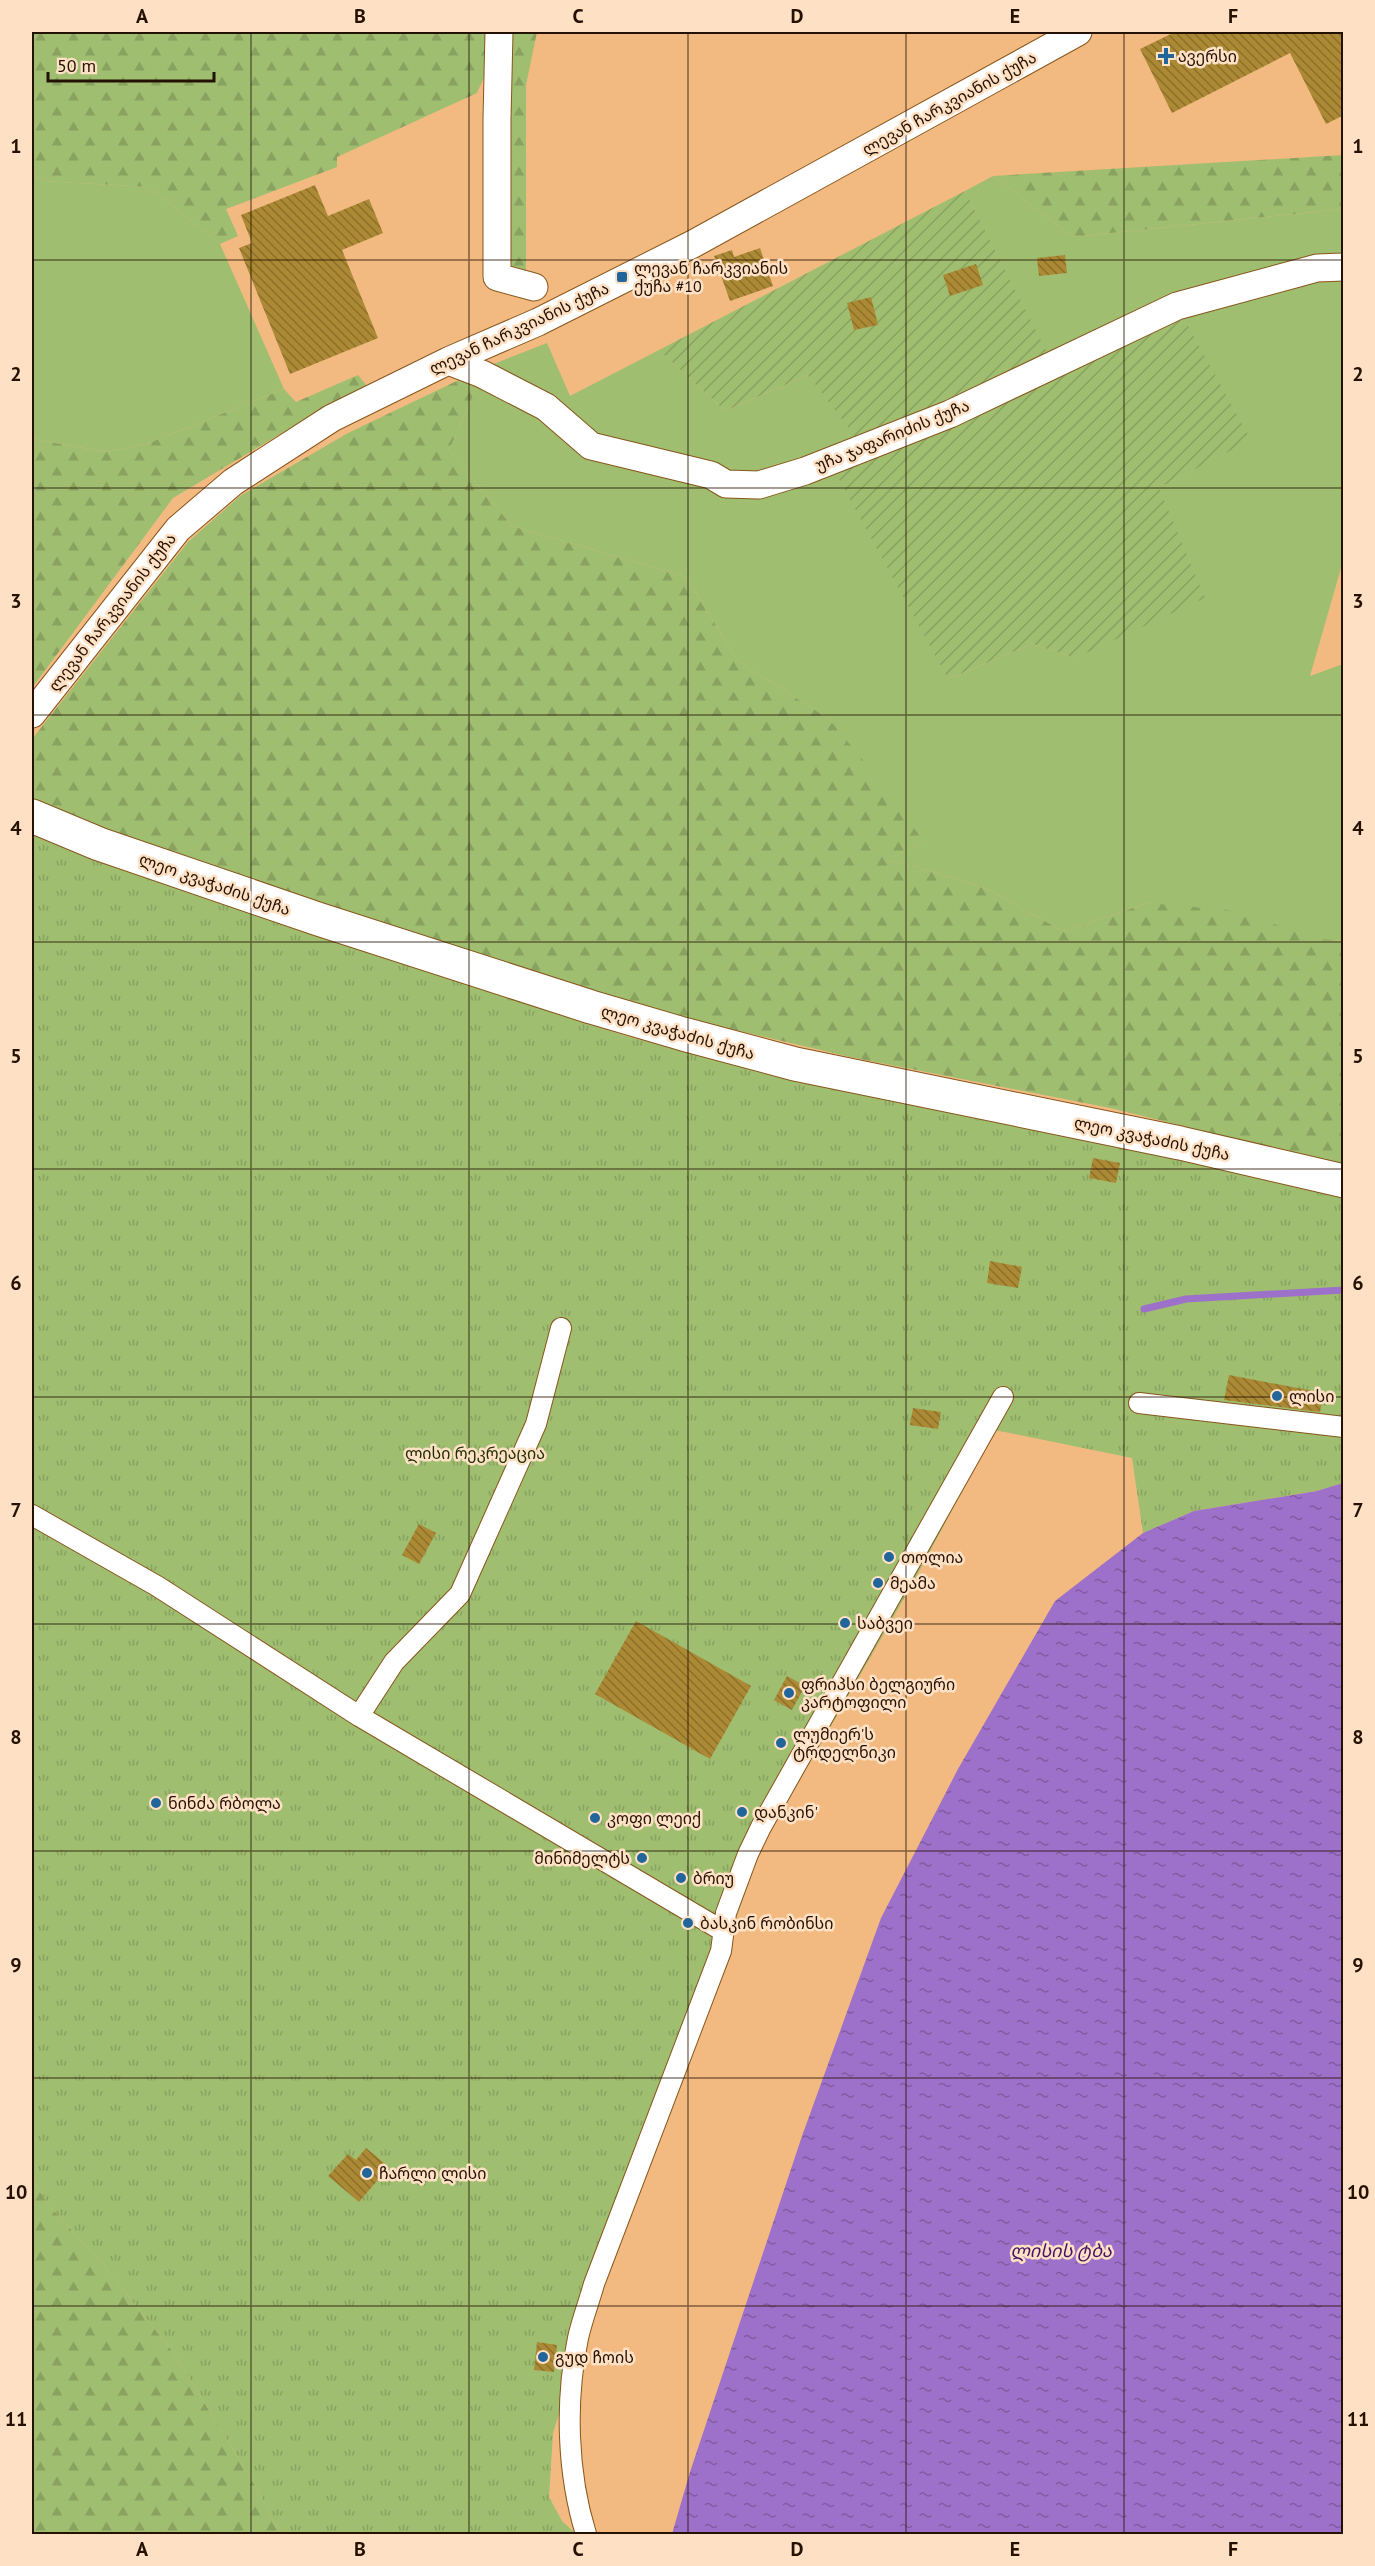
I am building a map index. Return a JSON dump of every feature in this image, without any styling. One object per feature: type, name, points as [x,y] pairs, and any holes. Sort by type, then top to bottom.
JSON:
[{"type":"main road","name":"ლეო კვაჭაძის ქუჩა","points":[[32,816],[99,844],[318,919],[591,1007],[683,1034],[795,1064],[1180,1143],[1344,1181]]},
{"type":"street","points":[[500,32],[497,119],[497,277],[534,287]]},
{"type":"street","name":"ლევან ჩარკვიანის ქუჩა","points":[[32,714],[178,529],[233,482],[332,418],[448,360],[538,322],[693,244],[1078,32]]},
{"type":"street","name":"უჩა ჯაფარიძის ქუჩა","points":[[448,360],[483,374],[546,407],[591,446],[711,475],[726,484],[759,485],[805,471],[950,414],[1177,306],[1317,268],[1344,267]]},
{"type":"street","points":[[359,1716],[394,1662],[460,1594],[536,1424],[561,1328]]},
{"type":"street","points":[[586,2535],[579,2513],[571,2448],[574,2366],[578,2337],[602,2263],[721,1951],[726,1913],[748,1854],[761,1827],[1003,1397]]},
{"type":"street","points":[[1139,1403],[1344,1427]]},
{"type":"street","points":[[32,1515],[156,1586],[359,1716],[723,1931]]},
{"type":"green space","points":[[32,32],[504,32],[477,93],[337,157],[337,167],[226,209],[238,236],[220,244],[149,187],[43,181],[32,173]]},
{"type":"green space","points":[[508,32],[537,32],[526,85],[526,274],[497,277]]},
{"type":"green space","points":[[1343,155],[1343,209],[1073,237],[993,176]]},
{"type":"green space","points":[[32,173],[43,181],[149,187],[220,244],[284,389],[149,443],[107,452],[32,439]]},
{"type":"green space","points":[[993,176],[1073,237],[1343,209],[1343,561],[1310,676],[1343,664],[1343,941],[1322,939],[1147,903],[1064,932],[990,890],[904,863],[886,860],[924,842],[829,719],[738,661],[686,577],[512,526],[449,450],[486,367],[547,343],[570,396],[659,350],[725,411],[808,375],[864,447],[948,679],[1032,644],[1075,658],[1159,488],[1250,440],[1053,365],[965,191]]},
{"type":"green space","points":[[965,191],[1053,364],[1177,306],[1251,440],[1159,488],[1205,598],[1075,658],[1032,644],[948,679],[829,461],[863,447],[808,375],[725,411],[659,350]]},
{"type":"green space","points":[[486,367],[449,450],[512,526],[686,577],[738,661],[829,719],[881,782],[924,842],[887,860],[904,863],[990,890],[1064,932],[1147,903],[1228,910],[1322,939],[1343,941],[1343,1165],[1110,1108],[850,1057],[655,1011],[104,833],[32,803],[32,739],[188,542],[240,496],[348,433]]},
{"type":"green space","points":[[358,375],[367,386],[307,418],[173,498],[32,688],[32,439],[107,452],[149,443],[284,389],[296,402]]},
{"type":"green space","name":"ლისი რეკრეაცია","points":[[32,830],[318,936],[626,1036],[777,1076],[1190,1158],[1343,1195],[1343,1483],[1317,1491],[1194,1511],[1143,1533],[1132,1458],[995,1430],[913,1583],[763,1844],[574,2366],[553,2433],[549,2497],[562,2521],[576,2534],[280,2534],[259,2492],[174,2353],[105,2267],[48,2204],[32,2179]]},
{"type":"green space","points":[[32,2179],[48,2204],[105,2267],[174,2353],[259,2492],[280,2534],[32,2534]]},
{"type":"water","name":"ლისის ტბა","points":[[1343,1483],[1343,2534],[672,2534],[690,2472],[802,2136],[881,1918],[958,1769],[1055,1601],[1143,1533],[1194,1511],[1317,1491]]},
{"type":"building","points":[[1175,32],[1344,32],[1344,115],[1326,124],[1290,53],[1172,113],[1140,49]]},
{"type":"building","points":[[315,185],[328,216],[369,199],[383,233],[342,250],[378,338],[290,374],[239,248],[252,243],[241,215]]},
{"type":"building","points":[[760,248],[773,286],[730,301],[714,256],[732,250],[734,257]]},
{"type":"building","points":[[1065,255],[1067,273],[1039,276],[1037,258]]},
{"type":"building","points":[[976,264],[983,285],[950,296],[943,275]]},
{"type":"building","points":[[871,297],[878,325],[854,330],[847,303]]},
{"type":"building","points":[[1093,1158],[1120,1163],[1116,1183],[1089,1178]]},
{"type":"building","points":[[990,1261],[1022,1267],[1018,1288],[987,1283]]},
{"type":"building","points":[[1229,1375],[1324,1393],[1320,1412],[1224,1400]]},
{"type":"building","points":[[913,1408],[941,1412],[938,1429],[910,1425]]},
{"type":"building","points":[[419,1524],[436,1533],[419,1564],[402,1555]]},
{"type":"building","points":[[636,1621],[751,1686],[710,1759],[595,1694]]},
{"type":"building","points":[[787,1676],[805,1686],[792,1710],[774,1700]]},
{"type":"building","points":[[366,2148],[389,2167],[359,2202],[328,2176],[348,2154],[356,2160]]},
{"type":"building","points":[[537,2342],[557,2345],[554,2372],[534,2370]]},
{"type":"waterway","points":[[1144,1309],[1186,1299],[1344,1290]]},
{"type":"place","name":"ავერსი","points":[[1166,56]]},
{"type":"place","name":"ლევან ჩარკვიანის ქუჩა #10","points":[[622,277]]},
{"type":"place","name":"ლისი","points":[[1277,1396]]},
{"type":"place","name":"თოლია","points":[[889,1557]]},
{"type":"place","name":"მეამა","points":[[878,1583]]},
{"type":"place","name":"საბვეი","points":[[845,1623]]},
{"type":"place","name":"ფრიპსი ბელგიური კარტოფილი","points":[[789,1693]]},
{"type":"place","name":"ლუმიერ'ს ტრდელნიკი","points":[[781,1743]]},
{"type":"place","name":"ნინძა რბოლა","points":[[156,1803]]},
{"type":"place","name":"დანკინ'","points":[[742,1812]]},
{"type":"place","name":"კოფი ლეიქ","points":[[595,1818]]},
{"type":"place","name":"მინიმელტს","points":[[642,1858]]},
{"type":"place","name":"ბრიუ","points":[[681,1878]]},
{"type":"place","name":"ბასკინ რობინსი","points":[[688,1923]]},
{"type":"place","name":"ჩარლი ლისი","points":[[367,2173]]},
{"type":"place","name":"გუდ ჩოის","points":[[543,2357]]}]
